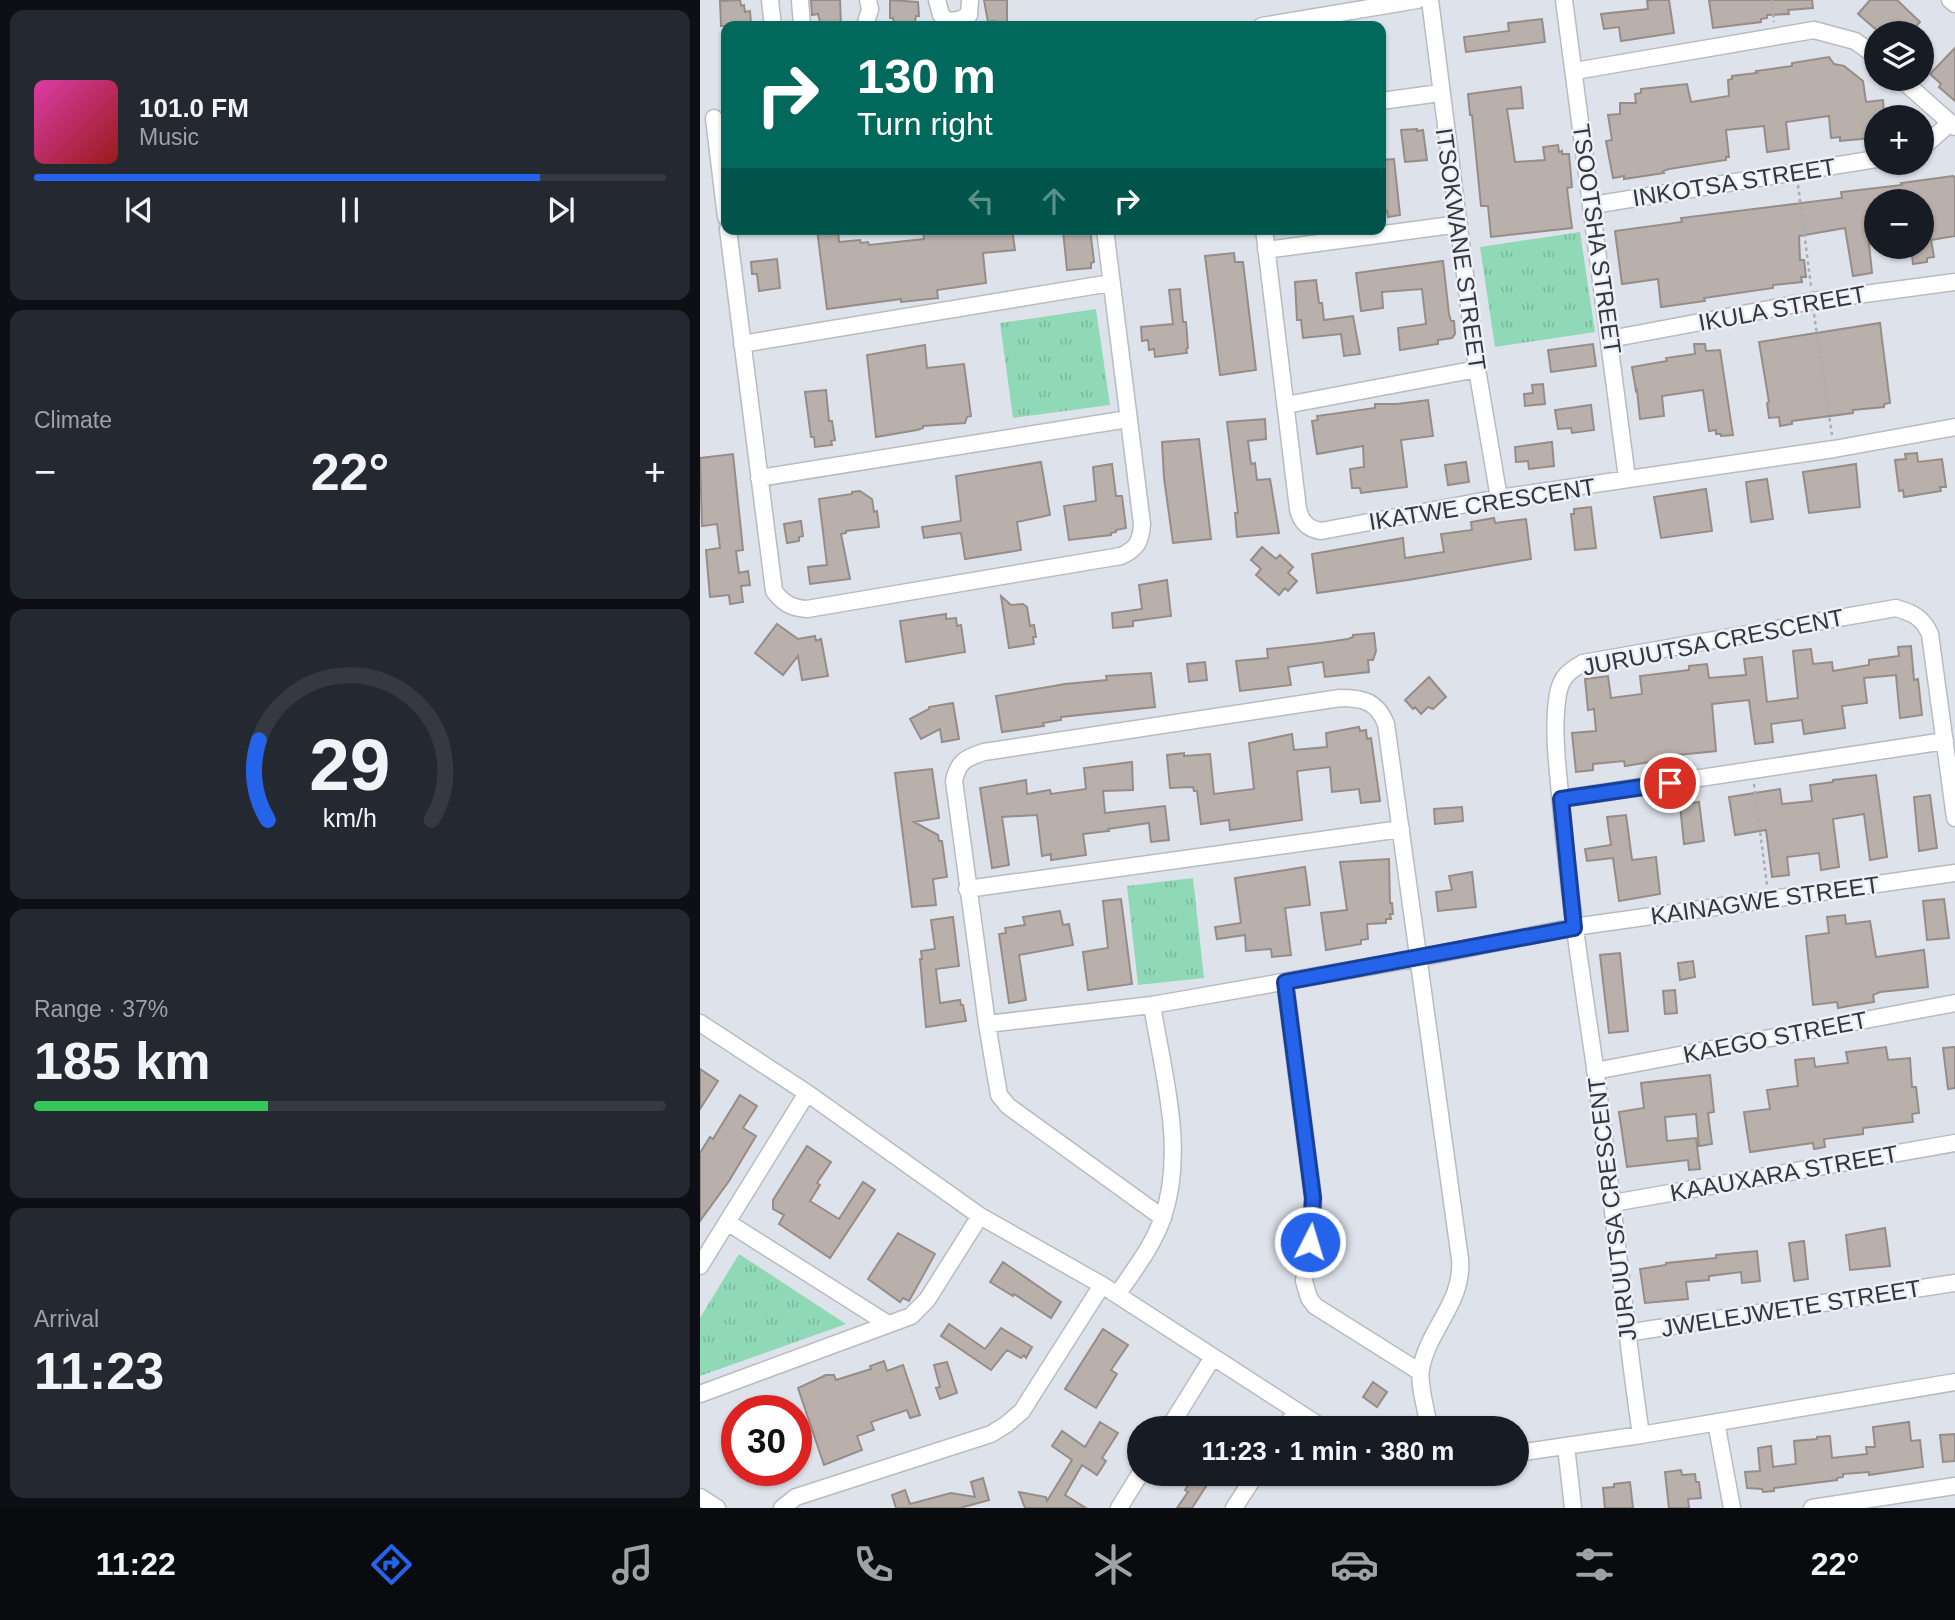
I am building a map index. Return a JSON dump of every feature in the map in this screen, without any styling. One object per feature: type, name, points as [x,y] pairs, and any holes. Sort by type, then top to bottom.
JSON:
[{"type":"street","points":[[770,0],[772,21]]},
{"type":"street","points":[[800,0],[802,21]]},
{"type":"street","points":[[937,0],[941,15],[948,21],[959,20],[968,15],[970,0]]},
{"type":"street","points":[[1292,21],[1417,0]]},
{"type":"street","name":"ITSOKWANE STREET","points":[[1430,0],[1477,369],[1499,498]]},
{"type":"street","name":"TSOOTSHA STREET","points":[[1564,0],[1628,478]]},
{"type":"street","points":[[1950,0],[1955,5]]},
{"type":"street","points":[[869,4],[878,21]]},
{"type":"street","points":[[1574,71],[1814,30],[1855,41],[1864,47]]},
{"type":"street","points":[[1914,91],[1952,125],[1934,139]]},
{"type":"street","points":[[1386,100],[1440,93]]},
{"type":"street","points":[[713,118],[721,176]]},
{"type":"street","name":"INKOTSA STREET","points":[[1592,205],[1864,161]]},
{"type":"street","points":[[1386,234],[1459,224]]},
{"type":"street","points":[[729,235],[774,591],[781,601],[793,608],[807,609],[1121,556],[1138,544],[1142,524],[1106,235]]},
{"type":"street","name":"IKATWE CRESCENT","points":[[1265,235],[1298,509],[1300,518],[1313,530],[1321,531],[1499,498],[1834,449],[1955,427]]},
{"type":"street","points":[[1266,250],[1377,235]]},
{"type":"street","name":"IKULA STREET","points":[[1610,339],[1812,300],[1955,282]]},
{"type":"street","points":[[742,344],[1111,283]]},
{"type":"street","points":[[1286,405],[1477,369]]},
{"type":"street","points":[[759,478],[1128,419]]},
{"type":"street","name":"JURUUTSA CRESCENT","points":[[1641,1435],[1626,1333],[1613,1203],[1574,928],[1556,737],[1558,696],[1562,681],[1569,671],[1583,663],[1896,608],[1920,617],[1930,634],[1955,818]]},
{"type":"street","points":[[1163,1218],[1004,1102],[998,1088],[967,888],[954,781],[956,769],[962,760],[984,752],[1340,698],[1360,698],[1369,702],[1383,715],[1387,724],[1461,1269],[1454,1298],[1431,1342],[1420,1372],[1427,1416]]},
{"type":"street","points":[[1561,799],[1945,741]]},
{"type":"street","points":[[967,888],[1401,829]]},
{"type":"street","name":"KAINAGWE STREET","points":[[987,1024],[1152,1005],[1574,928],[1955,873]]},
{"type":"street","points":[[1285,982],[1313,1198],[1313,1220],[1304,1280],[1306,1289],[1315,1306],[1420,1372]]},
{"type":"street","name":"KAEGO STREET","points":[[1595,1071],[1955,1003]]},
{"type":"street","points":[[1117,1295],[1149,1249],[1163,1218],[1172,1182],[1173,1140],[1152,1005]]},
{"type":"street","points":[[700,1023],[807,1093],[980,1216],[1102,1285],[1304,1416]]},
{"type":"street","points":[[700,1266],[807,1093]]},
{"type":"street","name":"KAAUXARA STREET","points":[[1613,1203],[1955,1143]]},
{"type":"street","points":[[700,1394],[911,1315],[919,1309],[980,1216]]},
{"type":"street","points":[[727,1222],[888,1324]]},
{"type":"street","name":"JWELEJWETE STREET","points":[[1626,1333],[1955,1283]]},
{"type":"street","points":[[782,1508],[796,1497],[991,1434],[1007,1424],[1022,1411],[1102,1285]]},
{"type":"street","points":[[1176,1416],[1213,1357]]},
{"type":"street","points":[[1529,1451],[1955,1382]]},
{"type":"street","points":[[1293,1416],[1296,1411]]},
{"type":"street","points":[[1716,1422],[1732,1508]]},
{"type":"street","points":[[1566,1446],[1573,1508]]},
{"type":"street","points":[[1119,1508],[1133,1486]]},
{"type":"street","points":[[1234,1508],[1248,1486]]},
{"type":"street","points":[[1812,1508],[1955,1486]]},
{"type":"street","points":[[700,1497],[717,1508]]},
{"type":"path","points":[[1771,0],[1776,36]]},
{"type":"path","points":[[1752,770],[1769,900]]},
{"type":"green space","points":[[1580,232],[1595,332],[1495,347],[1480,247]]},
{"type":"green space","points":[[1096,309],[1110,405],[1013,418],[1000,323]]},
{"type":"green space","points":[[1193,878],[1204,978],[1138,985],[1127,886]]},
{"type":"green space","points":[[739,1254],[846,1324],[700,1376],[700,1318]]},
{"type":"building","points":[[740,0],[745,12],[750,11],[751,21],[721,21],[721,26],[720,1]]},
{"type":"building","points":[[811,0],[840,0],[841,21],[820,21],[818,14],[812,15]]},
{"type":"building","points":[[890,0],[918,2],[919,16],[916,16],[915,21],[893,21],[890,18]]},
{"type":"building","points":[[984,0],[1007,0],[1007,21],[988,21]]},
{"type":"building","points":[[1669,0],[1674,33],[1621,41],[1619,27],[1604,29],[1601,14],[1648,9],[1647,1]]},
{"type":"building","points":[[1709,0],[1812,0],[1813,8],[1788,10],[1789,14],[1767,15],[1761,22],[1713,28]]},
{"type":"building","points":[[1870,0],[1897,0],[1919,21],[1866,21],[1858,14]]},
{"type":"building","points":[[1542,19],[1545,42],[1466,52],[1464,37],[1509,31],[1508,23]]},
{"type":"building","points":[[1955,48],[1955,101],[1939,87],[1941,84],[1934,78],[1934,70]]},
{"type":"building","points":[[1829,57],[1834,64],[1844,66],[1863,81],[1866,102],[1883,100],[1883,105],[1864,105],[1864,139],[1840,141],[1840,137],[1831,138],[1829,116],[1786,122],[1789,149],[1767,152],[1764,126],[1726,130],[1729,157],[1726,157],[1726,160],[1669,169],[1663,171],[1664,173],[1613,178],[1606,141],[1612,140],[1608,115],[1620,114],[1620,103],[1636,103],[1635,94],[1641,93],[1641,89],[1687,84],[1691,102],[1729,96],[1728,80],[1732,79],[1732,76],[1792,66],[1792,63]]},
{"type":"building","points":[[1521,87],[1523,108],[1507,109],[1515,162],[1545,160],[1543,147],[1558,145],[1559,152],[1569,154],[1572,187],[1567,188],[1572,228],[1491,237],[1488,206],[1481,206],[1468,94]]},
{"type":"building","points":[[1401,130],[1423,130],[1427,160],[1405,162]]},
{"type":"building","points":[[1394,159],[1400,215],[1388,217],[1386,211],[1386,160]]},
{"type":"building","points":[[1953,176],[1955,236],[1934,240],[1934,189],[1867,189],[1902,185],[1901,183]]},
{"type":"building","points":[[1864,189],[1864,259],[1871,259],[1872,273],[1853,276],[1845,228],[1799,236],[1800,260],[1804,260],[1806,277],[1801,277],[1802,282],[1773,285],[1773,288],[1661,307],[1658,279],[1622,284],[1615,231],[1682,222],[1681,218],[1842,198],[1841,192]]},
{"type":"building","points":[[818,235],[838,235],[839,242],[860,240],[861,243],[868,242],[869,245],[924,239],[924,235],[1013,235],[1015,250],[983,253],[986,283],[937,290],[938,298],[901,302],[901,299],[827,309]]},
{"type":"building","points":[[1063,235],[1091,235],[1094,262],[1091,263],[1091,268],[1067,270]]},
{"type":"building","points":[[1234,253],[1235,262],[1243,262],[1256,370],[1220,375],[1205,256]]},
{"type":"building","points":[[777,259],[780,288],[759,291],[757,274],[752,274],[751,262]]},
{"type":"building","points":[[1912,259],[1927,259],[1927,262],[1913,264]]},
{"type":"building","points":[[1443,261],[1449,314],[1451,321],[1454,321],[1455,334],[1452,338],[1438,340],[1438,344],[1400,350],[1398,328],[1426,324],[1422,289],[1382,292],[1383,308],[1361,311],[1356,273]]},
{"type":"building","points":[[1316,280],[1324,320],[1353,316],[1360,354],[1344,356],[1341,334],[1303,338],[1301,320],[1297,320],[1295,282]]},
{"type":"building","points":[[1180,289],[1183,322],[1186,322],[1187,353],[1155,357],[1154,349],[1149,350],[1148,340],[1142,341],[1141,327],[1173,324],[1169,290]]},
{"type":"building","points":[[1880,323],[1890,403],[1884,404],[1884,407],[1792,421],[1792,424],[1780,426],[1779,417],[1769,418],[1759,342]]},
{"type":"building","points":[[1593,344],[1596,366],[1551,372],[1548,350]]},
{"type":"building","points":[[1694,344],[1705,344],[1706,351],[1720,350],[1733,435],[1721,436],[1716,434],[1716,430],[1709,431],[1703,390],[1662,396],[1664,416],[1640,419],[1632,367],[1695,354]]},
{"type":"building","points":[[925,345],[927,368],[964,364],[971,416],[967,417],[965,423],[923,426],[917,430],[876,437],[867,355]]},
{"type":"building","points":[[1543,384],[1545,404],[1525,406],[1524,394],[1533,393],[1532,385]]},
{"type":"building","points":[[826,390],[829,421],[832,421],[835,440],[831,441],[832,445],[815,447],[814,437],[811,437],[805,392]]},
{"type":"building","points":[[1428,400],[1433,436],[1401,440],[1407,487],[1361,493],[1360,488],[1352,488],[1350,469],[1364,467],[1363,446],[1317,454],[1312,421],[1318,420],[1317,416],[1375,408],[1375,404]]},
{"type":"building","points":[[1591,405],[1594,430],[1572,433],[1571,428],[1558,429],[1555,410]]},
{"type":"building","points":[[1265,419],[1266,439],[1248,441],[1251,464],[1255,463],[1257,480],[1270,479],[1279,533],[1237,537],[1235,513],[1238,513],[1227,422]]},
{"type":"building","points":[[1199,439],[1211,539],[1173,543],[1162,442]]},
{"type":"building","points":[[1552,442],[1554,466],[1529,469],[1528,461],[1516,462],[1515,447]]},
{"type":"building","points":[[1917,453],[1918,462],[1942,459],[1946,487],[1940,487],[1941,491],[1904,497],[1903,490],[1899,491],[1895,460],[1906,459],[1905,454]]},
{"type":"building","points":[[733,454],[743,550],[736,551],[739,573],[748,571],[750,585],[741,586],[743,602],[730,604],[729,595],[710,597],[706,550],[720,548],[717,524],[702,526],[700,458]]},
{"type":"building","points":[[1041,462],[1050,515],[1017,522],[1021,550],[965,559],[961,533],[924,538],[922,527],[961,521],[956,476]]},
{"type":"building","points":[[1466,462],[1469,482],[1448,485],[1445,465]]},
{"type":"building","points":[[1112,464],[1116,496],[1122,496],[1126,528],[1116,530],[1111,535],[1069,540],[1064,506],[1096,501],[1093,467]]},
{"type":"building","points":[[1856,464],[1860,507],[1809,513],[1803,472]]},
{"type":"building","points":[[1767,479],[1773,519],[1751,522],[1746,482]]},
{"type":"building","points":[[1706,489],[1712,531],[1661,538],[1654,497]]},
{"type":"building","points":[[860,491],[872,499],[879,527],[841,534],[850,579],[810,584],[808,567],[827,565],[819,499]]},
{"type":"building","points":[[1591,507],[1596,548],[1575,550],[1571,514],[1574,514],[1574,509]]},
{"type":"building","points":[[1494,518],[1495,523],[1526,519],[1531,559],[1317,593],[1312,554],[1403,538],[1405,558],[1444,552],[1441,534],[1472,530],[1471,522]]},
{"type":"building","points":[[801,521],[803,536],[799,537],[799,541],[787,543],[784,524]]},
{"type":"building","points":[[1262,547],[1276,559],[1280,555],[1293,567],[1288,573],[1297,581],[1288,591],[1285,588],[1279,595],[1256,575],[1261,569],[1251,560]]},
{"type":"building","points":[[1167,580],[1171,616],[1133,621],[1133,626],[1113,628],[1112,613],[1142,609],[1139,585]]},
{"type":"building","points":[[1001,596],[1011,605],[1023,604],[1027,607],[1030,626],[1034,625],[1034,644],[1009,648]]},
{"type":"building","points":[[946,614],[946,619],[956,618],[957,626],[961,625],[965,652],[906,662],[900,621]]},
{"type":"building","points":[[777,624],[798,639],[815,636],[816,641],[821,639],[828,676],[802,680],[798,656],[783,675],[755,653]]},
{"type":"building","points":[[1374,633],[1376,651],[1373,660],[1368,660],[1369,672],[1325,677],[1323,662],[1288,667],[1291,685],[1240,691],[1236,661],[1268,658],[1267,649]]},
{"type":"building","points":[[1911,646],[1914,680],[1918,679],[1922,715],[1900,718],[1896,675],[1864,678],[1867,703],[1842,706],[1845,728],[1804,734],[1802,720],[1771,724],[1773,742],[1755,744],[1749,700],[1712,704],[1716,751],[1668,756],[1668,759],[1625,766],[1624,761],[1593,764],[1593,770],[1576,772],[1572,733],[1596,731],[1594,709],[1588,710],[1585,679],[1608,676],[1611,698],[1642,694],[1640,676],[1689,670],[1689,666],[1707,664],[1709,678],[1746,675],[1744,659],[1762,657],[1767,702],[1798,698],[1793,651],[1811,649],[1813,664],[1832,662],[1833,671],[1869,665],[1869,660],[1899,656],[1898,647]]},
{"type":"building","points":[[1205,662],[1207,680],[1189,682],[1187,664]]},
{"type":"building","points":[[1151,673],[1155,707],[1061,717],[1061,720],[1043,723],[1044,726],[1002,732],[996,696],[1107,680],[1106,676]]},
{"type":"building","points":[[1429,677],[1446,697],[1433,709],[1428,707],[1421,714],[1405,700]]},
{"type":"building","points":[[953,703],[959,739],[942,742],[940,729],[921,739],[910,719],[929,707]]},
{"type":"building","points":[[1359,727],[1360,731],[1366,730],[1367,739],[1371,738],[1380,801],[1361,803],[1359,789],[1332,792],[1330,767],[1297,771],[1302,820],[1230,830],[1229,820],[1201,824],[1197,791],[1194,791],[1193,787],[1170,788],[1167,755],[1210,754],[1214,794],[1254,789],[1249,743],[1292,734],[1294,750],[1327,747],[1326,733]]},
{"type":"building","points":[[1132,762],[1133,790],[1103,791],[1105,813],[1165,806],[1169,840],[1151,842],[1149,823],[1108,829],[1109,831],[1083,834],[1086,855],[1051,860],[1051,854],[1042,856],[1037,815],[1002,817],[1009,865],[992,868],[980,788],[1026,780],[1027,794],[1086,789],[1084,768]]},
{"type":"building","points":[[932,769],[939,818],[914,822],[938,835],[939,841],[942,841],[947,877],[933,879],[936,905],[912,907],[895,773]]},
{"type":"building","points":[[1876,775],[1887,857],[1870,860],[1864,814],[1833,819],[1839,867],[1821,870],[1819,853],[1787,857],[1789,875],[1772,877],[1766,830],[1735,835],[1729,797],[1780,789],[1782,804],[1812,801],[1810,785]]},
{"type":"building","points":[[1930,795],[1937,848],[1919,851],[1914,797]]},
{"type":"building","points":[[1699,802],[1704,841],[1684,844],[1680,805]]},
{"type":"building","points":[[1462,807],[1463,821],[1435,824],[1434,809]]},
{"type":"building","points":[[1626,815],[1632,860],[1656,857],[1660,894],[1619,901],[1613,858],[1587,861],[1585,849],[1611,845],[1607,817]]},
{"type":"building","points":[[1389,859],[1390,903],[1393,914],[1390,914],[1391,919],[1386,919],[1386,923],[1367,924],[1368,939],[1361,940],[1361,944],[1326,950],[1321,913],[1347,910],[1340,862]]},
{"type":"building","points":[[1305,867],[1310,905],[1285,908],[1291,955],[1272,957],[1271,949],[1246,951],[1245,935],[1217,939],[1215,927],[1241,923],[1235,878]]},
{"type":"building","points":[[1472,872],[1476,907],[1438,911],[1436,892],[1452,890],[1449,876]]},
{"type":"building","points":[[1121,899],[1132,984],[1088,990],[1083,952],[1108,948],[1103,901]]},
{"type":"building","points":[[1944,899],[1949,938],[1927,940],[1923,901]]},
{"type":"building","points":[[1060,911],[1063,925],[1069,924],[1073,945],[1019,955],[1026,1000],[1009,1003],[999,934],[1006,933],[1005,928],[1025,925],[1023,917]]},
{"type":"building","points":[[1845,915],[1846,924],[1870,921],[1876,957],[1924,950],[1928,987],[1880,992],[1873,995],[1874,1002],[1838,1008],[1837,1002],[1813,1005],[1806,936],[1829,933],[1827,917]]},
{"type":"building","points":[[953,917],[959,966],[936,969],[940,1003],[960,1000],[966,1021],[926,1027],[921,951],[935,949],[931,920]]},
{"type":"building","points":[[1620,953],[1628,1031],[1609,1033],[1600,955]]},
{"type":"building","points":[[1693,961],[1695,977],[1680,980],[1678,963]]},
{"type":"building","points":[[1675,990],[1677,1013],[1665,1014],[1663,991]]},
{"type":"building","points":[[1886,1047],[1888,1060],[1910,1058],[1912,1087],[1916,1087],[1919,1113],[1912,1114],[1913,1122],[1863,1128],[1863,1134],[1824,1139],[1825,1147],[1814,1149],[1813,1143],[1750,1152],[1744,1112],[1770,1109],[1767,1090],[1798,1086],[1795,1060],[1814,1058],[1815,1067],[1848,1063],[1846,1052]]},
{"type":"building","points":[[1955,1047],[1955,1088],[1948,1089],[1943,1048]]},
{"type":"building","points":[[700,1069],[718,1081],[700,1109]]},
{"type":"building","points":[[1710,1075],[1714,1112],[1708,1113],[1712,1144],[1699,1146],[1696,1114],[1665,1117],[1667,1141],[1696,1138],[1700,1169],[1689,1170],[1688,1160],[1627,1167],[1619,1112],[1644,1108],[1641,1083]]},
{"type":"building","points":[[740,1095],[757,1106],[743,1128],[756,1136],[729,1181],[700,1221],[700,1153],[710,1137],[713,1139]]},
{"type":"building","points":[[807,1146],[831,1162],[817,1183],[820,1185],[810,1201],[839,1219],[863,1182],[875,1190],[830,1258],[779,1224],[784,1215],[773,1209],[773,1200]]},
{"type":"building","points":[[1885,1228],[1890,1266],[1850,1270],[1846,1235]]},
{"type":"building","points":[[898,1233],[935,1254],[909,1301],[903,1298],[900,1302],[868,1279]]},
{"type":"building","points":[[1804,1241],[1808,1279],[1794,1281],[1789,1243]]},
{"type":"building","points":[[1757,1251],[1760,1281],[1742,1283],[1741,1272],[1709,1276],[1709,1280],[1686,1282],[1688,1299],[1645,1303],[1640,1269],[1666,1263],[1716,1258],[1716,1255]]},
{"type":"building","points":[[1003,1262],[1061,1302],[1051,1318],[990,1282]]},
{"type":"building","points":[[949,1324],[985,1349],[1001,1328],[1032,1347],[1026,1358],[1007,1350],[991,1370],[941,1336]]},
{"type":"building","points":[[1103,1329],[1128,1345],[1111,1370],[1117,1374],[1096,1408],[1065,1389]]},
{"type":"building","points":[[884,1361],[887,1371],[903,1365],[920,1415],[910,1418],[907,1410],[871,1422],[874,1430],[857,1436],[862,1450],[824,1465],[812,1429],[812,1395],[800,1395],[798,1388],[826,1375],[834,1375],[836,1380],[871,1369],[870,1366]]},
{"type":"building","points":[[947,1362],[957,1393],[940,1399],[934,1365]]},
{"type":"building","points":[[1373,1382],[1387,1392],[1377,1407],[1363,1397]]},
{"type":"building","points":[[1100,1422],[1118,1433],[1102,1458],[1106,1461],[1097,1475],[1082,1465],[1065,1495],[1086,1508],[1025,1508],[1019,1492],[1046,1497],[1047,1501],[1072,1460],[1052,1446],[1062,1431],[1085,1447]]},
{"type":"building","points":[[1909,1422],[1911,1441],[1920,1440],[1923,1467],[1869,1475],[1869,1472],[1843,1474],[1843,1477],[1837,1480],[1774,1488],[1774,1491],[1763,1492],[1762,1489],[1747,1488],[1745,1472],[1760,1471],[1758,1448],[1771,1446],[1773,1467],[1796,1464],[1794,1441],[1817,1437],[1830,1436],[1832,1458],[1867,1454],[1866,1447],[1875,1447],[1873,1427]]},
{"type":"building","points":[[1955,1434],[1955,1461],[1943,1462],[1940,1435]]},
{"type":"building","points":[[1681,1470],[1682,1475],[1695,1474],[1701,1498],[1688,1499],[1689,1508],[1669,1508],[1665,1472]]},
{"type":"building","points":[[983,1478],[989,1500],[960,1508],[896,1508],[892,1495],[905,1490],[910,1504],[951,1493],[975,1497],[971,1482]]},
{"type":"building","points":[[1630,1482],[1633,1508],[1605,1508],[1603,1488]]},
{"type":"building","points":[[1188,1486],[1206,1486],[1192,1508],[1177,1508],[1188,1492],[1185,1490]]},
{"type":"route","points":[[1310,1242],[1313,1198],[1285,982],[1574,928],[1561,799],[1670,783]]}]
